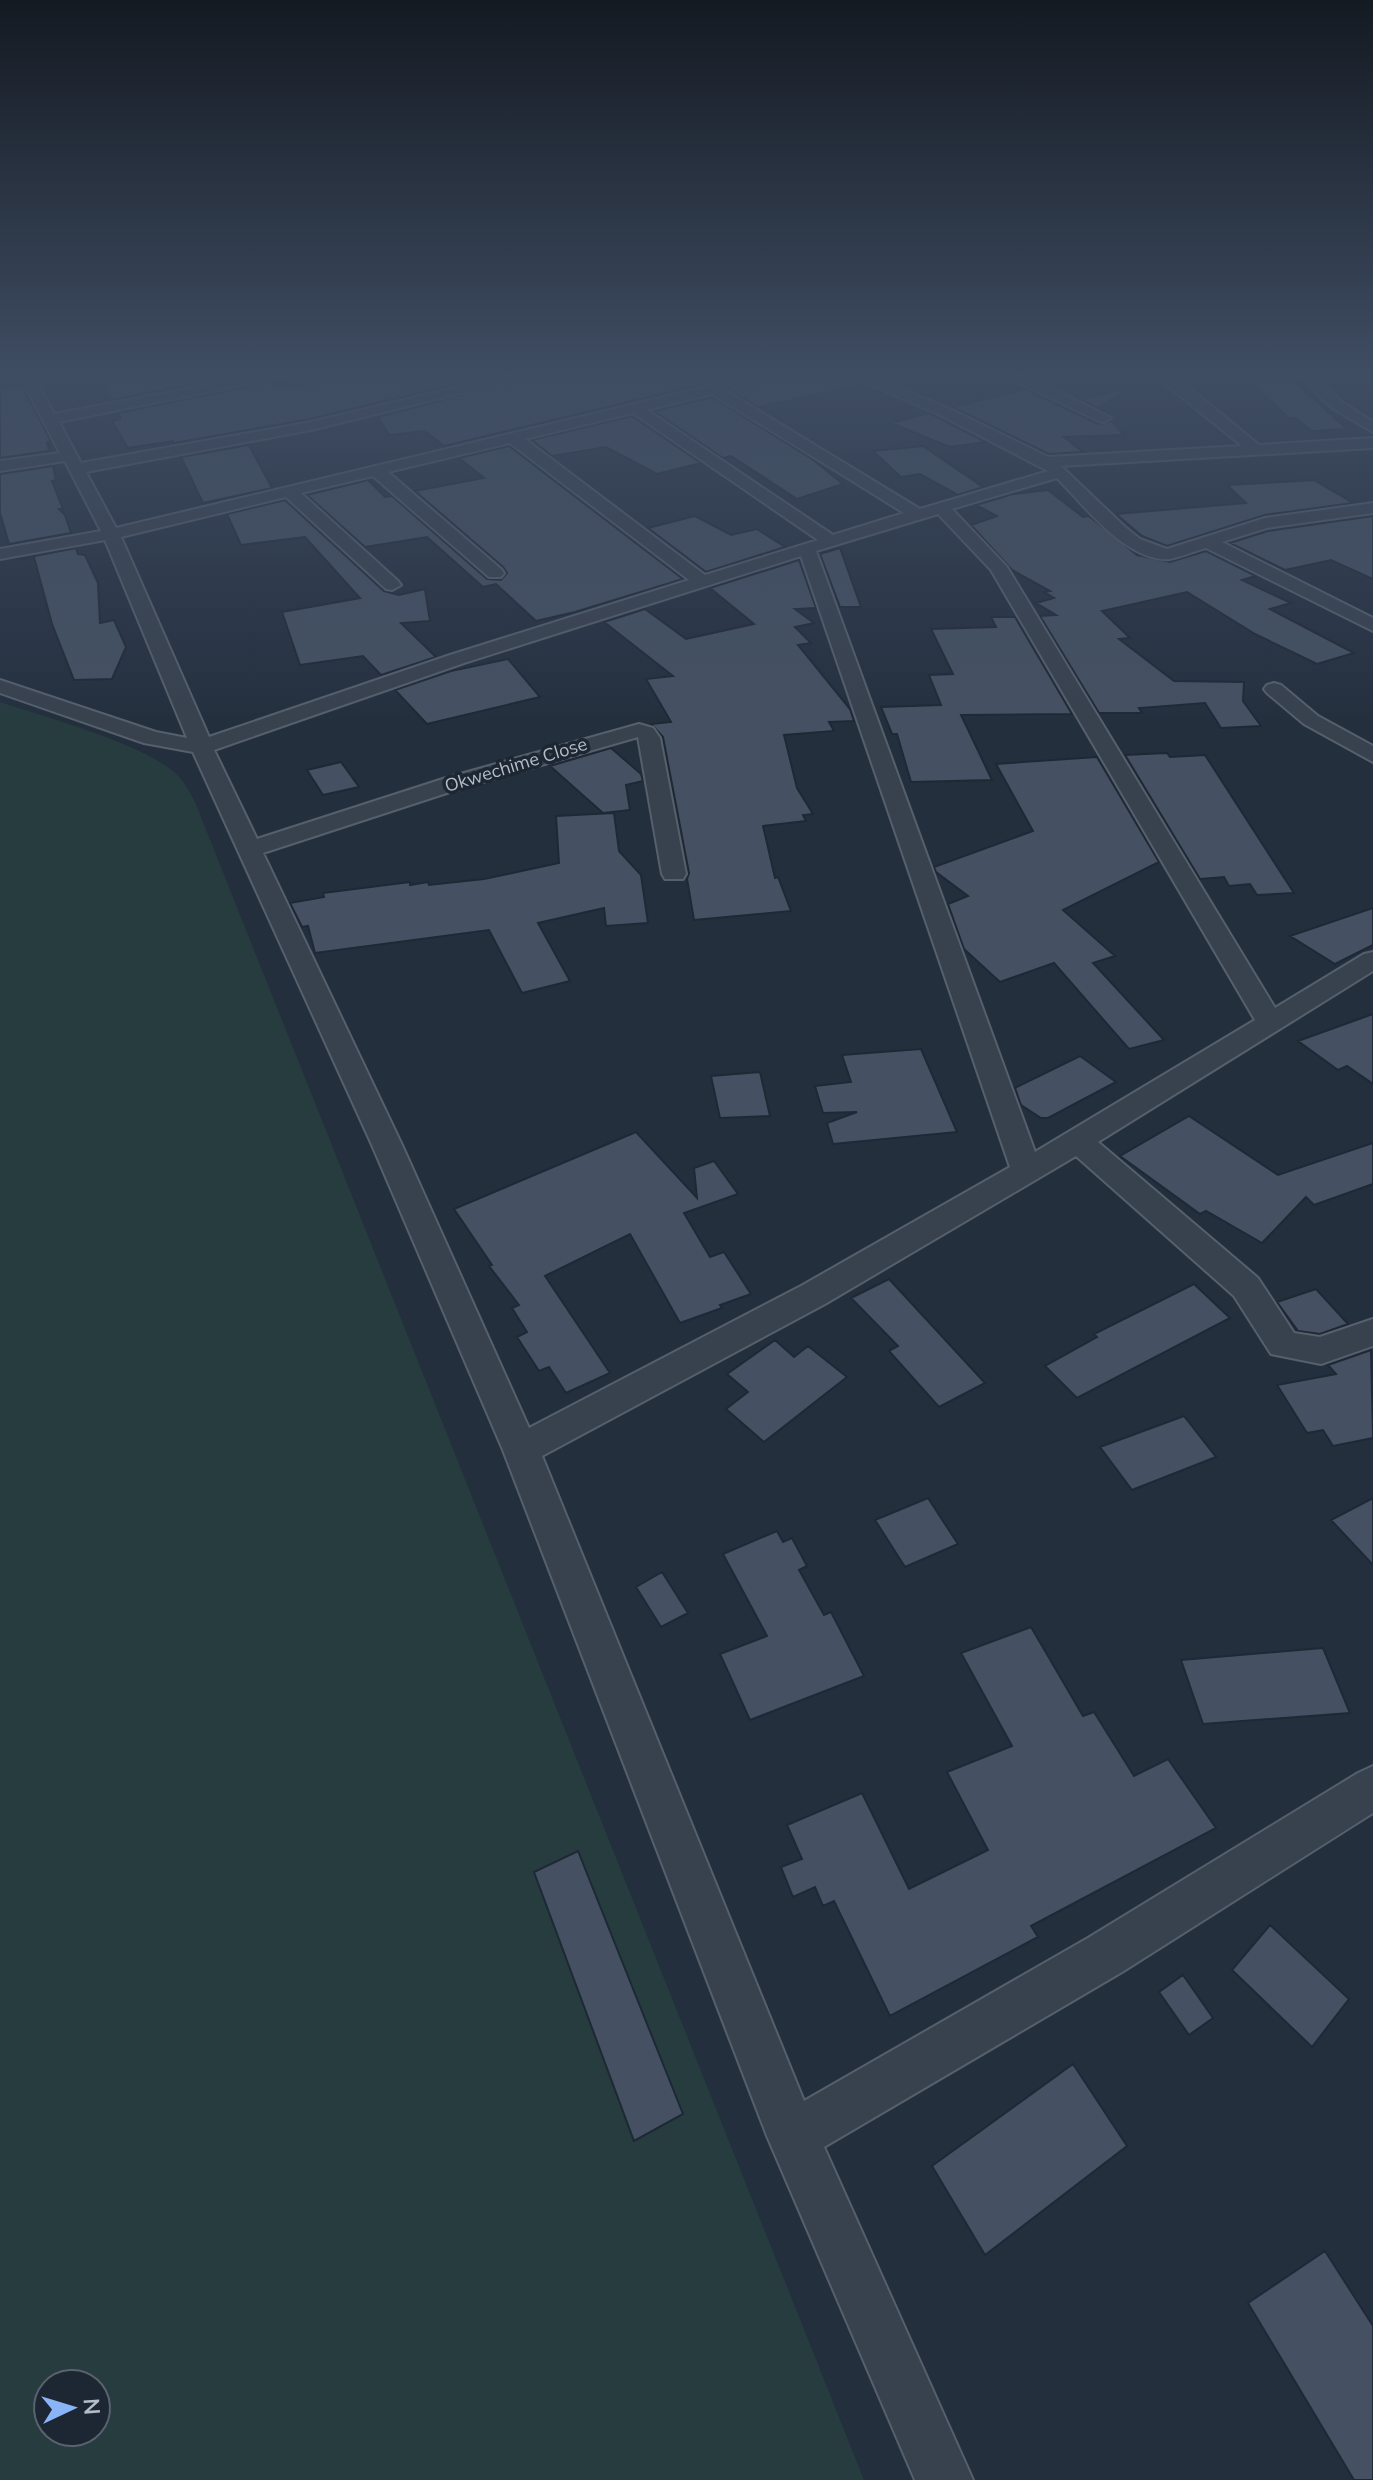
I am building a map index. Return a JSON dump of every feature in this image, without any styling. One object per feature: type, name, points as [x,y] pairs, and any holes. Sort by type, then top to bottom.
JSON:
[{"type":"street","points":[[87,490],[111,534],[248,850],[387,1145],[521,1450],[793,2136],[944,2480]]},
{"type":"street","points":[[0,554],[111,534],[288,490],[392,585]]},
{"type":"street","points":[[399,490],[495,573]]},
{"type":"street","points":[[582,490],[702,581]]},
{"type":"street","points":[[755,490],[831,541]]},
{"type":"street","points":[[875,490],[917,514]]},
{"type":"street","points":[[0,686],[152,738],[202,747],[344,695],[987,490]]},
{"type":"street","points":[[1077,490],[1134,544],[1144,550],[1168,554],[1284,519],[1373,508]]},
{"type":"street","points":[[940,506],[998,567],[1270,1023]]},
{"type":"street","points":[[1208,542],[1373,625]]},
{"type":"street","points":[[807,549],[1026,1170]]},
{"type":"street","points":[[1274,689],[1311,720],[1371,752]]},
{"type":"street","name":"Okwechime Close","points":[[248,850],[454,783],[639,730],[646,732],[649,738],[674,874]]},
{"type":"street","points":[[521,1450],[813,1295],[1078,1141],[1373,960]]},
{"type":"street","points":[[1078,1141],[1246,1287],[1283,1345],[1321,1351],[1373,1332]]},
{"type":"street","points":[[793,2136],[1105,1955],[1373,1788]]},
{"type":"green space","points":[[0,702],[97,734],[148,756],[182,780],[195,802],[864,2480],[0,2480]]},
{"type":"building","points":[[0,490],[55,490],[63,509],[59,509],[65,515],[71,533],[9,544],[0,513]]},
{"type":"building","points":[[197,490],[264,490],[203,503]]},
{"type":"building","points":[[328,490],[378,490],[385,497],[392,496],[487,579],[501,580],[507,573],[503,567],[415,491],[566,490],[683,579],[536,621],[496,584],[483,587],[427,537],[365,547],[307,495]]},
{"type":"building","points":[[783,490],[825,490],[797,499]]},
{"type":"building","points":[[948,490],[974,490],[958,495]]},
{"type":"building","points":[[1048,490],[1083,517],[1089,516],[1137,555],[1170,562],[1206,551],[1256,576],[1242,580],[1291,603],[1270,609],[1354,653],[1317,664],[1255,634],[1187,592],[1102,611],[1130,638],[1119,639],[1174,681],[1244,682],[1243,701],[1261,726],[1221,728],[1205,703],[1139,708],[1142,713],[1099,713],[1040,616],[1056,615],[1036,603],[1054,598],[1044,592],[1050,591],[1012,570],[971,525],[997,516],[976,505],[1013,494]]},
{"type":"building","points":[[1232,490],[1331,490],[1353,503],[1265,515],[1167,546],[1142,536],[1116,514],[1246,503]]},
{"type":"building","points":[[285,500],[384,591],[399,595],[425,589],[430,621],[401,623],[436,657],[381,675],[363,656],[300,665],[282,612],[360,598],[305,537],[241,545],[227,514]]},
{"type":"building","points":[[695,516],[731,535],[757,529],[785,547],[706,572],[648,528]]},
{"type":"building","points":[[1373,516],[1373,579],[1331,560],[1285,570],[1230,543],[1268,531]]},
{"type":"building","points":[[76,548],[78,554],[85,555],[98,583],[100,623],[114,620],[126,647],[112,679],[74,680],[52,624],[34,557],[14,560]]},
{"type":"building","points":[[840,548],[861,607],[840,607],[820,554]]},
{"type":"building","points":[[799,560],[816,608],[795,609],[814,623],[795,627],[811,643],[798,645],[850,709],[854,721],[829,722],[834,731],[784,735],[797,788],[813,814],[803,815],[806,821],[763,826],[775,878],[778,877],[791,911],[694,920],[687,879],[689,873],[663,737],[651,724],[671,722],[646,679],[673,676],[604,622],[645,609],[686,639],[754,624],[710,588]]},
{"type":"building","points":[[991,617],[1015,617],[1072,714],[961,715],[992,780],[911,782],[897,734],[892,734],[881,707],[941,705],[929,675],[953,674],[931,629],[996,627]]},
{"type":"building","points":[[508,659],[540,697],[427,724],[395,690],[451,671]]},
{"type":"building","points":[[611,748],[641,774],[643,781],[626,785],[630,810],[603,813],[550,766]]},
{"type":"building","points":[[1167,753],[1170,757],[1205,755],[1294,893],[1257,895],[1250,884],[1229,886],[1224,877],[1200,879],[1125,755]]},
{"type":"building","points":[[1097,757],[1159,862],[1063,910],[1115,956],[1093,963],[1164,1040],[1129,1049],[1054,963],[1000,982],[964,949],[948,904],[968,896],[936,872],[934,867],[1033,831],[996,764]]},
{"type":"building","points":[[341,762],[359,787],[323,795],[307,770]]},
{"type":"building","points":[[614,813],[619,851],[641,875],[648,923],[606,926],[604,908],[538,923],[570,981],[522,993],[489,930],[315,953],[308,926],[302,927],[290,903],[324,897],[323,893],[410,882],[410,885],[428,882],[429,885],[484,879],[559,863],[556,816]]},
{"type":"building","points":[[1373,908],[1373,945],[1335,964],[1290,936]]},
{"type":"building","points":[[1373,1014],[1373,1084],[1347,1066],[1338,1070],[1298,1041]]},
{"type":"building","points":[[921,1049],[957,1132],[833,1144],[827,1123],[857,1112],[823,1113],[815,1086],[851,1082],[842,1055]]},
{"type":"building","points":[[1080,1056],[1116,1082],[1048,1118],[1041,1118],[1021,1105],[1015,1088]]},
{"type":"building","points":[[760,1072],[770,1116],[720,1118],[711,1076]]},
{"type":"building","points":[[1189,1116],[1278,1175],[1373,1143],[1373,1184],[1314,1205],[1306,1197],[1262,1243],[1206,1211],[1200,1214],[1120,1156]]},
{"type":"building","points":[[636,1132],[697,1198],[694,1168],[714,1161],[738,1194],[684,1213],[710,1257],[724,1252],[751,1294],[680,1323],[630,1234],[545,1276],[610,1373],[566,1393],[549,1367],[539,1371],[517,1337],[527,1332],[512,1308],[519,1305],[489,1266],[492,1265],[454,1209]]},
{"type":"building","points":[[889,1279],[985,1383],[939,1407],[889,1351],[898,1346],[851,1298]]},
{"type":"building","points":[[1194,1284],[1230,1318],[1077,1398],[1045,1366],[1097,1337],[1094,1334]]},
{"type":"building","points":[[1316,1289],[1348,1324],[1320,1334],[1298,1331],[1277,1302]]},
{"type":"building","points":[[775,1340],[794,1357],[808,1346],[847,1377],[764,1442],[726,1409],[748,1392],[727,1374]]},
{"type":"building","points":[[1371,1350],[1373,1438],[1333,1446],[1323,1430],[1307,1433],[1277,1385],[1336,1374],[1328,1365]]},
{"type":"building","points":[[1184,1416],[1216,1457],[1132,1490],[1100,1447]]},
{"type":"building","points":[[928,1498],[958,1544],[905,1567],[875,1520]]},
{"type":"building","points":[[1373,1498],[1373,1565],[1331,1520]]},
{"type":"building","points":[[777,1531],[783,1542],[792,1538],[807,1566],[799,1570],[824,1615],[831,1612],[864,1676],[750,1720],[720,1654],[767,1636],[723,1554]]},
{"type":"building","points":[[662,1572],[688,1613],[661,1627],[636,1587]]},
{"type":"building","points":[[1031,1627],[1083,1716],[1094,1712],[1134,1776],[1168,1759],[1216,1828],[1031,1926],[1038,1937],[890,2016],[834,1901],[823,1906],[815,1887],[793,1897],[781,1867],[802,1859],[787,1825],[862,1793],[909,1889],[988,1850],[947,1772],[1012,1746],[961,1653]]},
{"type":"building","points":[[1323,1648],[1350,1713],[1203,1724],[1181,1660]]},
{"type":"building","points":[[578,1851],[683,2114],[634,2141],[534,1872]]},
{"type":"building","points":[[1270,1925],[1349,1999],[1312,2047],[1232,1970]]},
{"type":"building","points":[[1183,1975],[1213,2018],[1189,2035],[1159,1992]]},
{"type":"building","points":[[1073,2064],[1127,2146],[985,2255],[932,2166]]},
{"type":"building","points":[[1325,2251],[1373,2326],[1373,2480],[1354,2480],[1248,2303]]}]
